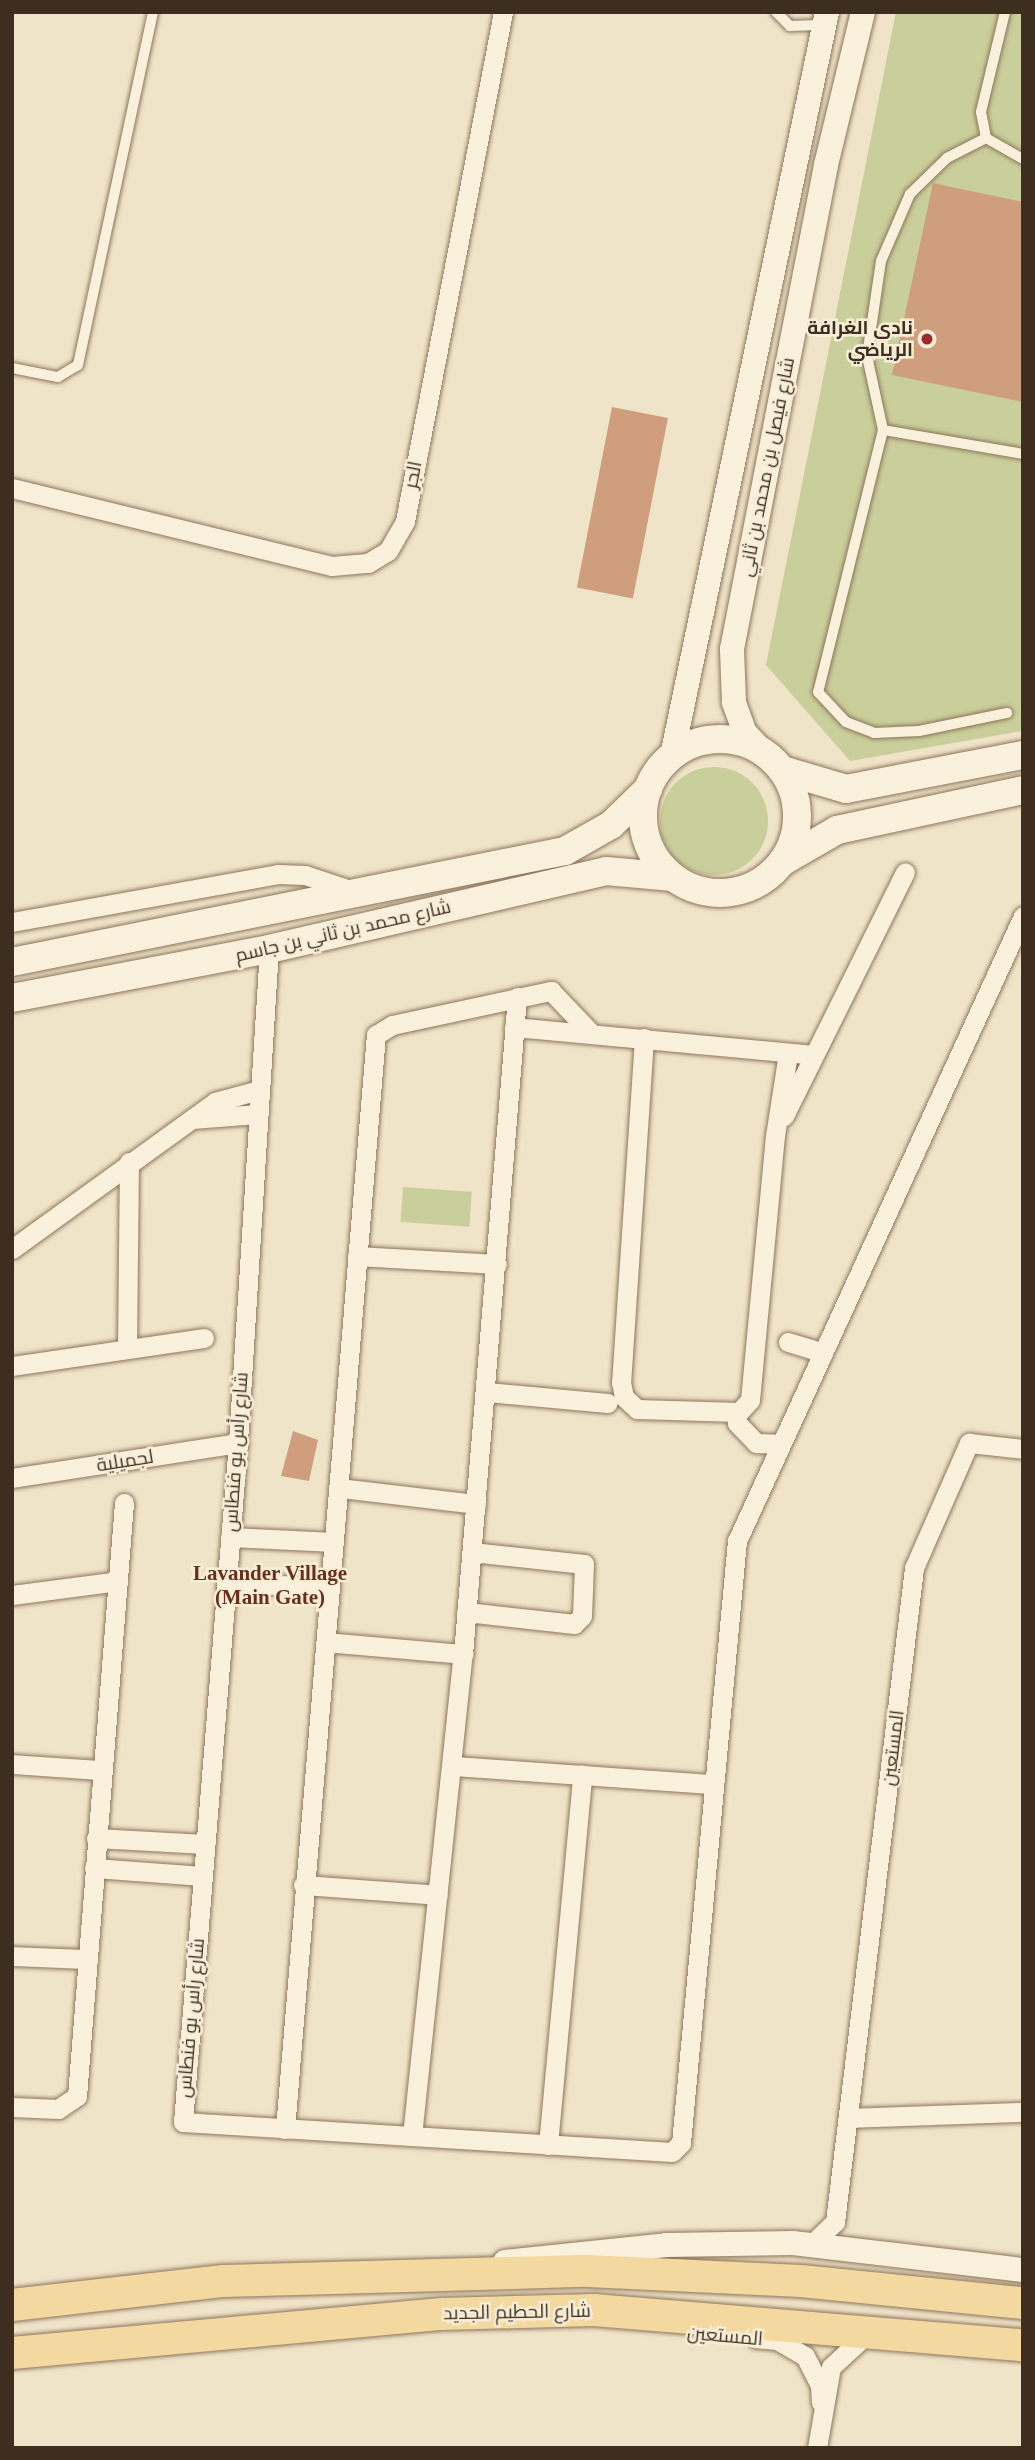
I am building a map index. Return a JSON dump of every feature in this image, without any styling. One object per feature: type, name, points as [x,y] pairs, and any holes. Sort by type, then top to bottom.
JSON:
[{"type":"main road","points":[[1023,755],[846,789],[782,770],[762,751],[723,739],[696,743],[672,756],[648,789],[646,837],[673,877],[699,890],[729,893],[757,883],[780,864],[837,830],[1023,790]]},
{"type":"main road","points":[[780,864],[792,842],[797,818],[782,770]]},
{"type":"main road","name":"شارع محمد بن ثاني بن جاسم","points":[[12,962],[565,851],[611,825],[648,789]]},
{"type":"main road","name":"شارع محمد بن ثاني بن جاسم","points":[[12,998],[269,950],[606,871],[673,877]]},
{"type":"main road","name":"شارع الحطيم الجديد","points":[[12,2305],[224,2281],[587,2271],[801,2281],[1023,2303]]},
{"type":"main road","name":"شارع الحطيم الجديد","points":[[12,2353],[415,2316],[594,2310],[1023,2345]]},
{"type":"street","name":"الجر","points":[[12,488],[332,566],[356,566],[388,551],[405,520],[503,12]]},
{"type":"street","name":"شارع فيصل بن محمد بن ثاني","points":[[762,751],[745,733],[734,702],[732,649],[826,165],[865,17]]},
{"type":"street","name":"شارع فيصل بن محمد بن ثاني","points":[[672,756],[826,19]]},
{"type":"street","points":[[775,1136],[905,872]]},
{"type":"street","name":"شارع محمد بن ثاني بن جاسم","points":[[14,920],[278,874],[305,875],[360,893]]},
{"type":"street","points":[[590,1032],[558,994],[517,997],[392,1025],[376,1035],[340,1488],[303,1885],[285,2129],[673,2152],[681,2143],[712,1784],[737,1541],[821,1352],[1023,916]]},
{"type":"street","name":"شارع رأس بو فنطاس","points":[[269,950],[238,1443],[183,2122],[285,2129]]},
{"type":"street","points":[[412,2136],[453,1766],[497,1264],[517,997]]},
{"type":"street","points":[[514,1027],[590,1032],[813,1055]]},
{"type":"street","points":[[644,1038],[621,1382],[624,1396],[637,1409],[736,1412],[750,1400],[775,1136],[788,1053]]},
{"type":"street","points":[[12,1249],[191,1119],[230,1095],[259,1090]]},
{"type":"street","points":[[191,1119],[257,1114]]},
{"type":"street","points":[[127,1349],[129,1162]]},
{"type":"street","points":[[357,1256],[497,1264]]},
{"type":"street","points":[[12,1366],[204,1338]]},
{"type":"street","points":[[788,1342],[821,1352]]},
{"type":"street","points":[[486,1392],[608,1403]]},
{"type":"street","points":[[736,1412],[737,1423],[756,1443],[779,1444]]},
{"type":"street","name":"لجميلية","points":[[12,1478],[238,1443]]},
{"type":"street","name":"المستعين","points":[[835,2226],[914,1568],[969,1443],[1023,1449]]},
{"type":"street","points":[[340,1488],[475,1504]]},
{"type":"street","points":[[12,2107],[58,2109],[77,2096],[124,1503]]},
{"type":"street","points":[[230,1538],[334,1542]]},
{"type":"street","points":[[466,1612],[574,1624],[582,1616],[584,1564],[472,1552]]},
{"type":"street","points":[[12,1595],[118,1581]]},
{"type":"street","points":[[226,1583],[330,1587]]},
{"type":"street","points":[[326,1642],[463,1654]]},
{"type":"street","points":[[12,1764],[101,1770]]},
{"type":"street","points":[[453,1766],[712,1784]]},
{"type":"street","points":[[548,2145],[582,1775]]},
{"type":"street","points":[[96,1838],[205,1844]]},
{"type":"street","points":[[94,1868],[203,1877]]},
{"type":"street","points":[[303,1885],[438,1895]]},
{"type":"street","points":[[12,1956],[87,1959]]},
{"type":"street","points":[[849,2118],[1023,2112]]},
{"type":"street","points":[[812,2244],[835,2226],[865,2249]]},
{"type":"street","points":[[428,2274],[666,2245],[812,2244],[1023,2270]]},
{"type":"street","name":"المستعين","points":[[594,2310],[665,2331],[777,2340],[805,2356],[820,2385],[817,2448]]},
{"type":"street","name":"المستعين","points":[[821,2402],[836,2360],[869,2332]]},
{"type":"lane","points":[[12,368],[58,377],[78,365],[153,12]]},
{"type":"lane","points":[[776,12],[790,26],[826,19]]},
{"type":"lane","points":[[1005,12],[986,76],[981,112],[986,138],[1023,159]]},
{"type":"lane","points":[[986,138],[947,158],[910,194],[881,261],[867,356],[883,430],[818,692],[846,722],[874,733],[919,731],[1007,713]]},
{"type":"lane","points":[[883,430],[1023,454]]},
{"type":"green space","name":"نادي الغرافة الرياضي","points":[[896,12],[1023,12],[1023,731],[850,761],[766,665]]},
{"type":"green space","points":[[714,767],[735,771],[752,783],[764,800],[768,821],[764,842],[752,859],[735,871],[714,875],[693,871],[676,859],[664,842],[660,821],[664,800],[676,783],[693,771]]},
{"type":"green space","points":[[403,1187],[472,1192],[469,1227],[401,1222]]},
{"type":"building","points":[[933,183],[1023,202],[1023,402],[892,375]]},
{"type":"building","points":[[612,407],[668,418],[633,598],[577,588]]},
{"type":"building","points":[[293,1431],[318,1440],[309,1481],[281,1476]]},
{"type":"place","name":"نادي الغرافة الرياضي","points":[[927,339]]},
{"type":"district","name":"Lavander Village (Main Gate)","points":[[270,1585]]}]
